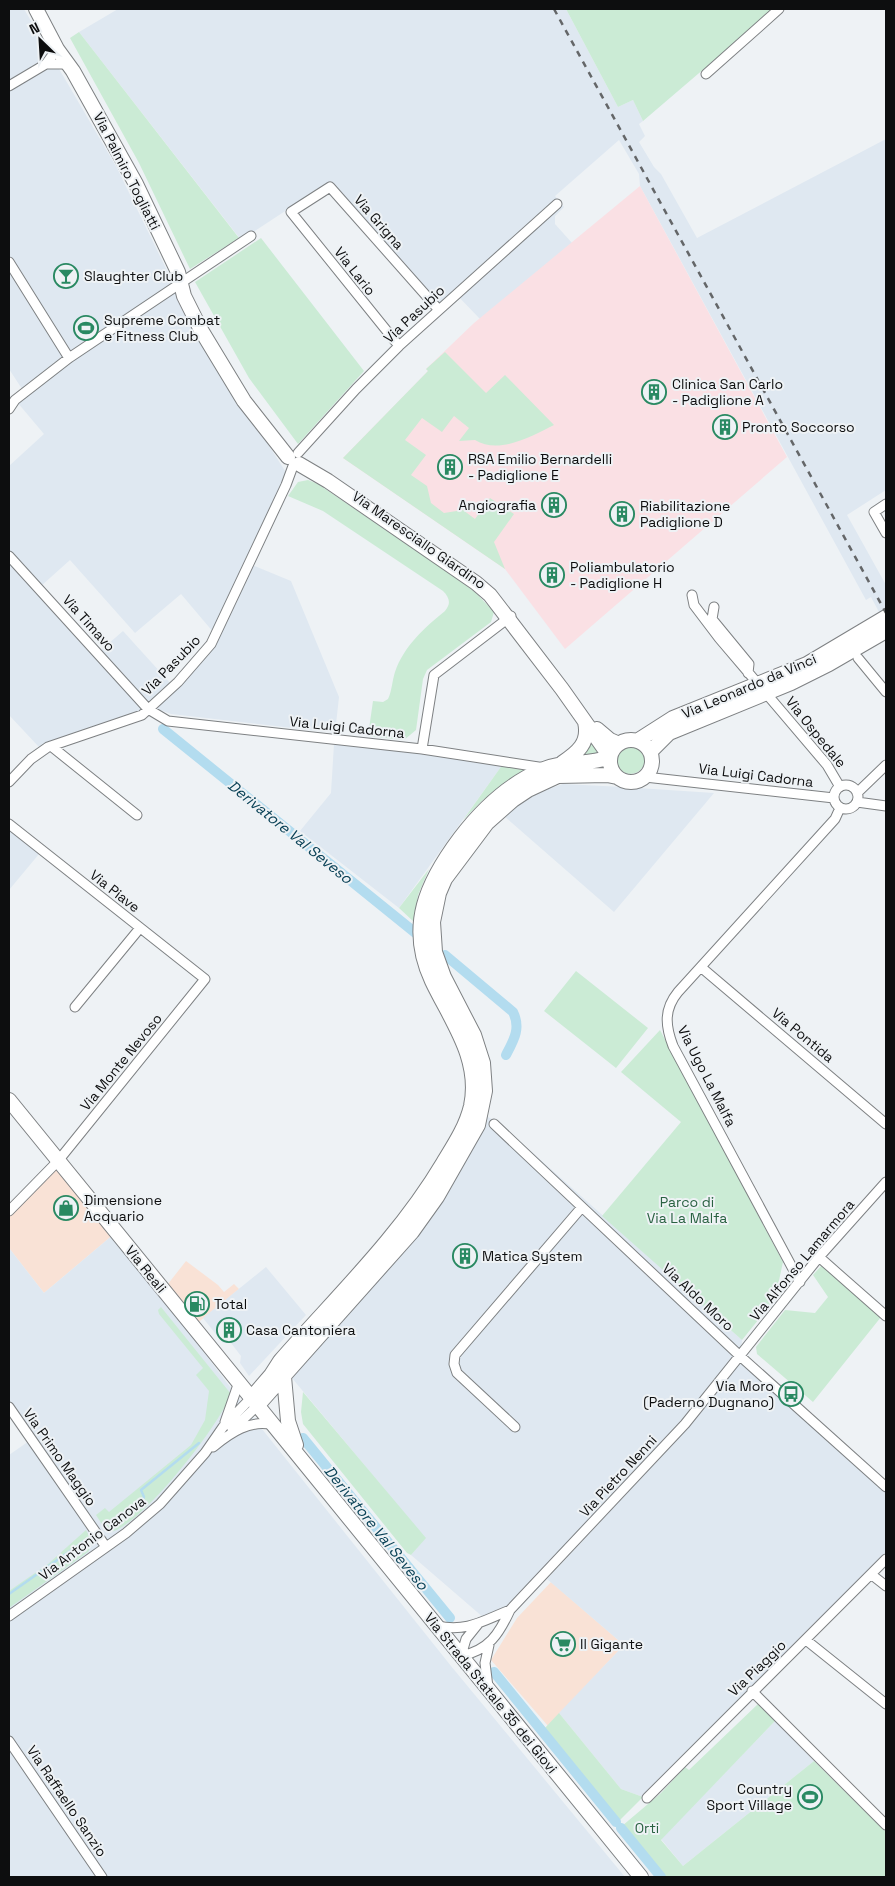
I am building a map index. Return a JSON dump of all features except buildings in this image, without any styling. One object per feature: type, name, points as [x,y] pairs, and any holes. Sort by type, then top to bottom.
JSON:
[{"type":"main road","name":"Via Palmiro Togliatti","points":[[30,9],[48,40],[57,49]]},
{"type":"main road","name":"Via Palmiro Togliatti","points":[[36,9],[66,64],[68,74],[125,174],[174,274],[189,294],[218,352],[243,390],[298,461]]},
{"type":"main road","name":"Via Maresciallo Giardino","points":[[298,461],[476,583],[490,595],[511,617],[595,726],[610,740],[619,744]]},
{"type":"main road","name":"Via Maresciallo Giardino","points":[[511,617],[610,757]]},
{"type":"main road","name":"Via Leonardo da Vinci","points":[[637,741],[673,718],[762,689],[829,664],[885,622]]},
{"type":"main road","name":"Via Leonardo da Vinci","points":[[650,752],[668,733],[762,689]]},
{"type":"main road","points":[[562,763],[582,747],[587,734],[585,722]]},
{"type":"main road","points":[[630,740],[645,745],[650,752],[651,767],[645,776],[633,782],[624,781],[617,777],[590,774],[558,776],[528,790],[513,800],[487,823],[446,879],[439,893],[433,922],[435,952],[444,977],[474,1035],[483,1063],[485,1092],[478,1124],[471,1140],[425,1215],[284,1377],[255,1401],[280,1361],[403,1224],[426,1192],[460,1135],[471,1106],[472,1067],[463,1041],[427,970],[421,937],[423,904],[435,874],[478,815],[506,790],[545,768],[562,763],[589,763],[610,757],[619,744],[630,740]]},
{"type":"main road","points":[[610,757],[612,770],[617,777]]},
{"type":"main road","name":"Via Reali","points":[[9,1100],[303,1462]]},
{"type":"main road","points":[[284,1377],[290,1433],[303,1462]]},
{"type":"main road","name":"Via Strada Statale 35 dei Giovi","points":[[303,1462],[641,1877]]},
{"type":"street","points":[[706,74],[779,9]]},
{"type":"street","points":[[9,86],[46,64],[57,49]]},
{"type":"street","points":[[46,64],[66,64]]},
{"type":"street","name":"Via Grigna","points":[[292,212],[330,187],[438,309]]},
{"type":"street","name":"Via Pasubio","points":[[9,782],[31,759],[51,746],[136,718],[178,682],[212,644],[298,461],[356,389],[399,346],[557,204]]},
{"type":"street","name":"Via Lario","points":[[292,212],[399,346]]},
{"type":"street","points":[[9,409],[15,400],[69,358],[251,236]]},
{"type":"street","points":[[9,262],[69,358]]},
{"type":"street","points":[[886,504],[874,512],[886,533]]},
{"type":"street","name":"Via Timavo","points":[[9,556],[148,709]]},
{"type":"street","name":"Via Ospedale","points":[[692,595],[694,605],[748,673],[827,765],[840,787]]},
{"type":"street","name":"Via Ospedale","points":[[714,607],[712,619],[748,664],[748,673]]},
{"type":"street","points":[[422,749],[434,675],[511,617]]},
{"type":"street","points":[[858,658],[886,692]]},
{"type":"street","name":"Via Luigi Cadorna","points":[[148,709],[168,721],[422,749],[545,768]]},
{"type":"street","points":[[51,746],[137,815]]},
{"type":"street","points":[[886,766],[857,797],[849,809],[840,808],[834,798],[835,792],[840,787],[851,786],[857,797],[886,806]]},
{"type":"street","name":"Via Luigi Cadorna","points":[[645,776],[834,798]]},
{"type":"street","name":"Via Ugo La Malfa","points":[[800,1282],[668,1032],[666,1015],[672,998],[702,968],[828,826],[840,808]]},
{"type":"street","name":"Via Piave","points":[[9,824],[204,979]]},
{"type":"street","points":[[76,1006],[140,928]]},
{"type":"street","name":"Via Pontida","points":[[702,968],[886,1124]]},
{"type":"street","name":"Via Monte Nevoso","points":[[9,1211],[58,1161],[204,979]]},
{"type":"street","name":"Via Aldo Moro","points":[[494,1124],[740,1356],[886,1487]]},
{"type":"street","name":"Via Alfonso Lamarmora","points":[[740,1356],[819,1257],[886,1182]]},
{"type":"street","points":[[515,1427],[456,1373],[455,1355],[582,1207]]},
{"type":"street","points":[[819,1257],[886,1316]]},
{"type":"street","name":"Via Pietro Nenni","points":[[489,1690],[485,1663],[489,1645],[500,1630],[510,1610],[646,1468],[740,1356]]},
{"type":"street","name":"Via Antonio Canova","points":[[205,1454],[223,1427],[239,1382]]},
{"type":"street","name":"Via Antonio Canova","points":[[223,1427],[255,1401]]},
{"type":"street","name":"Via Antonio Canova","points":[[9,1616],[106,1547],[160,1504],[205,1454],[222,1439],[255,1401]]},
{"type":"street","name":"Via Primo Maggio","points":[[9,1407],[106,1547]]},
{"type":"street","name":"Via Antonio Canova","points":[[222,1439],[248,1426],[261,1423],[274,1425]]},
{"type":"street","name":"Via Piaggio","points":[[647,1798],[752,1691],[872,1575],[886,1558]]},
{"type":"street","points":[[872,1575],[886,1586]]},
{"type":"street","name":"Via Pietro Nenni","points":[[436,1626],[457,1629],[478,1624],[510,1610]]},
{"type":"street","points":[[461,1656],[466,1639],[478,1624]]},
{"type":"street","points":[[806,1640],[886,1704]]},
{"type":"street","points":[[461,1656],[489,1645]]},
{"type":"street","points":[[752,1691],[886,1825]]},
{"type":"street","name":"Via Raffaello Sanzio","points":[[9,1741],[102,1877]]},
{"type":"shaded area","points":[[9,9],[24,9],[117,168],[198,334],[287,474],[245,562],[291,581],[339,697],[335,733],[171,714],[155,708],[143,720],[50,751],[38,746],[9,715],[9,466],[44,434],[17,402],[26,395],[9,369]],"holes":[[[70,560],[135,633],[181,594],[214,633],[209,642],[171,684],[123,631],[100,651],[41,586]]]},
{"type":"shaded area","points":[[118,9],[566,9],[618,107],[633,100],[643,121],[639,124],[645,136],[639,142],[654,167],[661,174],[697,238],[886,139],[886,490],[847,515],[886,585],[886,608],[879,612],[871,597],[866,600],[640,186],[639,174],[619,140],[555,196],[564,207],[555,216],[555,224],[572,243],[480,319],[455,293],[439,307],[331,181],[241,240],[79,32]]},
{"type":"shaded area","points":[[640,186],[787,457],[565,649],[505,569],[343,458],[428,371],[426,369],[474,323]]},
{"type":"shaded area","points":[[334,744],[506,760],[399,908],[300,831],[331,793]]},
{"type":"shaded area","points":[[563,784],[714,793],[614,912],[504,816],[530,795]]},
{"type":"shaded area","points":[[9,830],[39,854],[9,890]]},
{"type":"shaded area","points":[[485,1116],[497,1121],[742,1340],[741,1351],[681,1422],[509,1606],[484,1618],[411,1555],[425,1538],[292,1378],[418,1232]]},
{"type":"shaded area","points":[[58,1165],[114,1234],[44,1293],[9,1248],[9,1215]]},
{"type":"shaded area","points":[[114,1234],[262,1429],[451,1666],[625,1877],[9,1877],[9,1455],[32,1439],[9,1405],[9,1248],[44,1293]]},
{"type":"shaded area","points":[[186,1261],[218,1285],[224,1292],[234,1284],[239,1289],[195,1325],[164,1289]]},
{"type":"shaded area","points":[[266,1267],[306,1315],[249,1376],[240,1363],[241,1356],[231,1343],[223,1343],[203,1318]]},
{"type":"shaded area","points":[[741,1361],[886,1489],[886,1556],[643,1797],[621,1789],[559,1713],[624,1645],[547,1579],[690,1426]]},
{"type":"shaded area","points":[[551,1582],[624,1645],[548,1726],[491,1660],[517,1618]]},
{"type":"shaded area","points":[[775,1721],[814,1761],[683,1866],[661,1839]]},
{"type":"green space","points":[[566,9],[774,9],[643,121],[633,100],[618,107]]},
{"type":"green space","points":[[79,32],[239,238],[190,269],[139,163],[70,38]]},
{"type":"green space","points":[[261,238],[364,371],[298,444],[249,378],[195,282]]},
{"type":"green space","points":[[445,352],[486,393],[505,375],[554,425],[526,439],[494,446],[475,440],[459,441],[469,428],[454,416],[442,432],[422,418],[405,440],[426,455],[411,475],[427,486],[431,503],[444,513],[463,510],[475,519],[490,498],[514,514],[494,542],[505,569],[343,458],[428,371],[426,369]]},
{"type":"green space","points":[[308,480],[318,484],[459,580],[476,593],[494,612],[491,622],[427,670],[423,679],[416,730],[404,740],[368,736],[373,701],[383,702],[388,699],[395,672],[404,654],[422,631],[445,611],[449,603],[447,596],[443,591],[323,511],[288,496],[298,482]]},
{"type":"green space","points":[[589,738],[605,752],[583,758],[581,752]]},
{"type":"green space","points":[[630,744],[636,745],[644,753],[644,765],[636,773],[630,774],[624,773],[616,765],[615,759],[616,753],[624,745]]},
{"type":"green space","points":[[503,764],[526,768],[528,771],[484,799],[463,820]]},
{"type":"green space","points":[[429,869],[418,895],[414,922],[399,908]]},
{"type":"green space","points":[[576,971],[648,1028],[616,1068],[544,1011]]},
{"type":"green space","name":"Parco di Via La Malfa","points":[[660,1030],[783,1262],[775,1299],[742,1340],[602,1216],[681,1122],[621,1072]]},
{"type":"green space","points":[[822,1265],[881,1317],[813,1402],[757,1354],[756,1347],[785,1310],[815,1313],[828,1297],[813,1275]]},
{"type":"green space","points":[[161,1307],[231,1394],[212,1427],[159,1494],[140,1513],[123,1526],[110,1532],[105,1529],[96,1515],[105,1508],[109,1512],[191,1445],[205,1420],[209,1391],[196,1375],[203,1368],[159,1314],[158,1310]]},
{"type":"green space","points":[[303,1392],[426,1538],[411,1555],[407,1553],[303,1424],[301,1412]]},
{"type":"green space","points":[[86,1530],[93,1543],[88,1552],[9,1608],[9,1591],[48,1564]]},
{"type":"green space","name":"Country Sport Village","points":[[758,1704],[775,1721],[661,1840],[683,1866],[814,1761],[886,1832],[886,1877],[664,1877],[622,1826],[661,1793],[685,1767],[689,1770]]},
{"type":"green space","points":[[559,1713],[621,1789],[643,1797],[619,1821],[544,1729]]},
{"type":"waterway","name":"Derivatore Val Seveso","points":[[163,729],[418,935]]},
{"type":"waterway","name":"Derivatore Val Seveso","points":[[445,955],[513,1012],[516,1029],[514,1039],[506,1055]]},
{"type":"waterway","name":"Derivatore Val Seveso","points":[[303,1438],[450,1618]]},
{"type":"waterway","points":[[109,1524],[143,1499],[141,1490],[199,1443]]},
{"type":"waterway","points":[[9,1594],[87,1539]]},
{"type":"waterway","name":"Derivatore Val Seveso","points":[[494,1672],[616,1822]]},
{"type":"waterway","name":"Derivatore Val Seveso","points":[[621,1828],[661,1877]]},
{"type":"railway","points":[[554,9],[886,613]]},
{"type":"place","name":"Slaughter Club","points":[[66,276]]},
{"type":"place","name":"Supreme Combat e Fitness Club","points":[[86,328]]},
{"type":"place","name":"Clinica San Carlo - Padiglione A","points":[[654,392]]},
{"type":"place","name":"Pronto Soccorso","points":[[725,427]]},
{"type":"place","name":"RSA Emilio Bernardelli - Padiglione E","points":[[450,467]]},
{"type":"place","name":"Angiografia","points":[[554,505]]},
{"type":"place","name":"Riabilitazione Padiglione D","points":[[622,514]]},
{"type":"place","name":"Poliambulatorio - Padiglione H","points":[[552,575]]},
{"type":"place","name":"Dimensione Acquario","points":[[66,1208]]},
{"type":"place","name":"Matica System","points":[[465,1256]]},
{"type":"place","name":"Total","points":[[197,1304]]},
{"type":"place","name":"Casa Cantoniera","points":[[229,1330]]},
{"type":"place","name":"Via Moro (Paderno Dugnano)","points":[[791,1394]]},
{"type":"place","name":"Il Gigante","points":[[563,1644]]},
{"type":"place","name":"Country Sport Village","points":[[810,1797]]},
{"type":"park label","name":"Orti","points":[[647,1828]]}]
